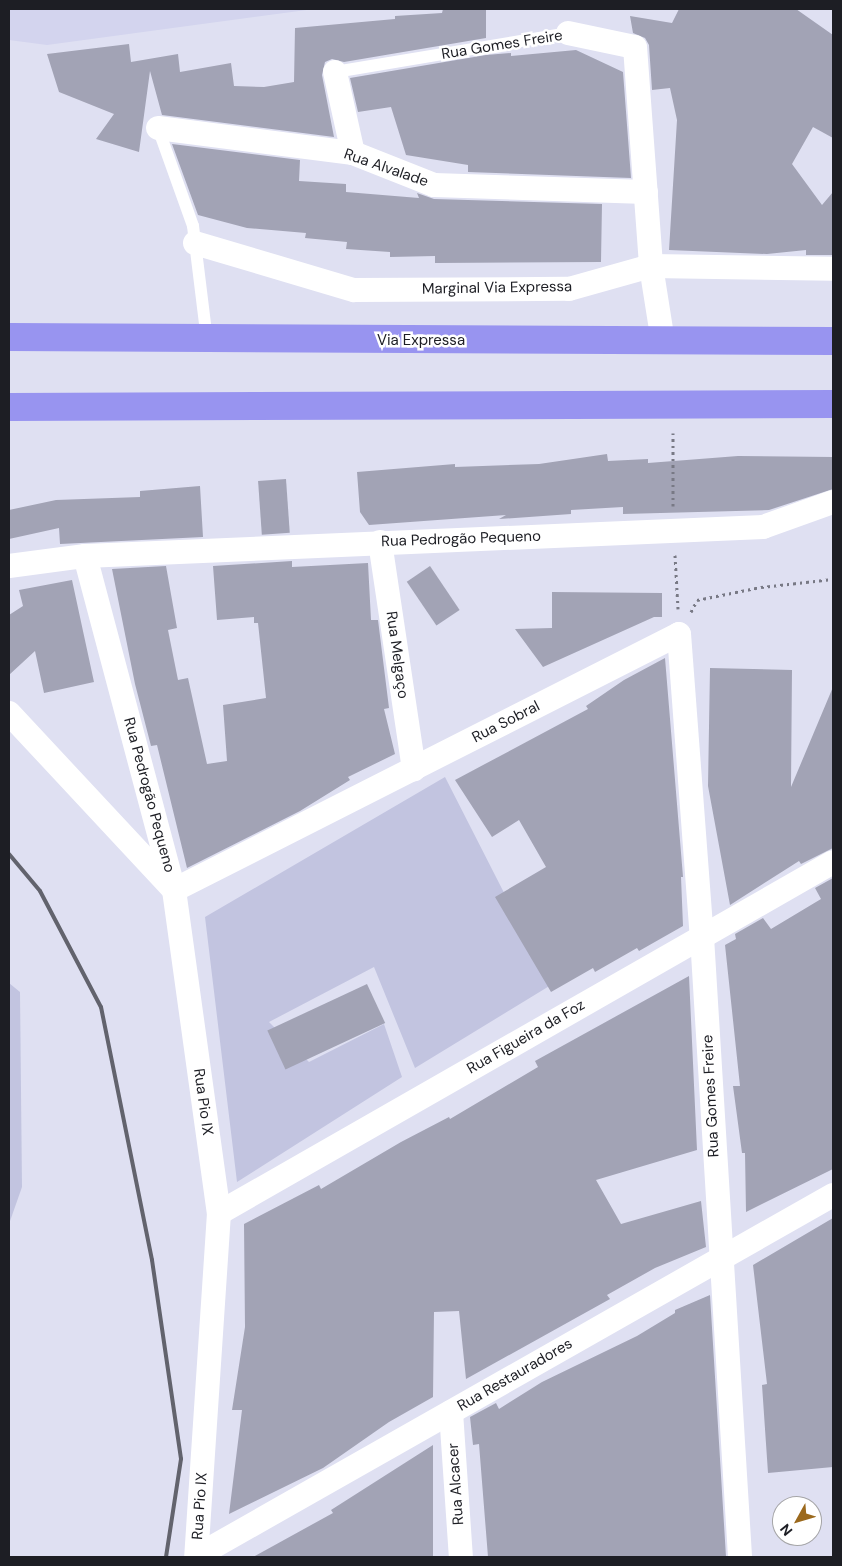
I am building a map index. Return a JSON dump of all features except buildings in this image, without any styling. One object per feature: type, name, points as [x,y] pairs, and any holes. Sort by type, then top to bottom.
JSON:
[{"type":"highway","name":"Via Expressa","points":[[9,337],[207,340],[833,341]]},
{"type":"highway","points":[[9,407],[833,404]]},
{"type":"street","name":"Rua Gomes Freire","points":[[568,33],[635,47],[651,266],[663,342]]},
{"type":"street","name":"Rua Gomes Freire","points":[[336,72],[353,153]]},
{"type":"street","name":"Rua Alvalade","points":[[158,128],[353,153],[434,185],[646,192]]},
{"type":"street","name":"Marginal Via Expressa","points":[[195,243],[354,290],[569,289],[651,266],[833,269]]},
{"type":"street","name":"Rua Pedrogão Pequeno","points":[[9,566],[85,556],[763,527],[833,502]]},
{"type":"street","name":"Rua Melgaço","points":[[380,542],[414,768]]},
{"type":"street","name":"Rua Pedrogão Pequeno","points":[[85,556],[174,890]]},
{"type":"street","name":"Rua Gomes Freire","points":[[679,634],[702,937],[740,1557]]},
{"type":"street","name":"Rua Sobral","points":[[174,890],[679,634]]},
{"type":"street","points":[[9,713],[174,890]]},
{"type":"street","name":"Rua Figueira da Foz","points":[[219,1213],[833,862]]},
{"type":"street","name":"Rua Pio IX","points":[[174,890],[219,1213],[197,1556]]},
{"type":"street","name":"Rua Restauradores","points":[[197,1556],[833,1195]]},
{"type":"street","name":"Rua Alcacer","points":[[451,1412],[461,1557]]},
{"type":"lane","name":"Rua Gomes Freire","points":[[336,72],[568,33]]},
{"type":"lane","points":[[158,128],[193,226],[207,340]]},
{"type":"path","points":[[679,634],[697,600],[761,587],[833,579]]},
{"type":"shaded area","points":[[9,9],[314,9],[47,45],[9,40]]},
{"type":"shaded area","points":[[445,777],[551,985],[415,1068],[374,967],[269,1022],[309,1062],[384,1024],[402,1077],[237,1182],[205,917]]},
{"type":"shaded area","points":[[9,983],[20,992],[22,1187],[9,1224]]},
{"type":"railway","points":[[9,854],[40,891],[101,1007],[152,1260],[181,1459],[166,1557]]}]
